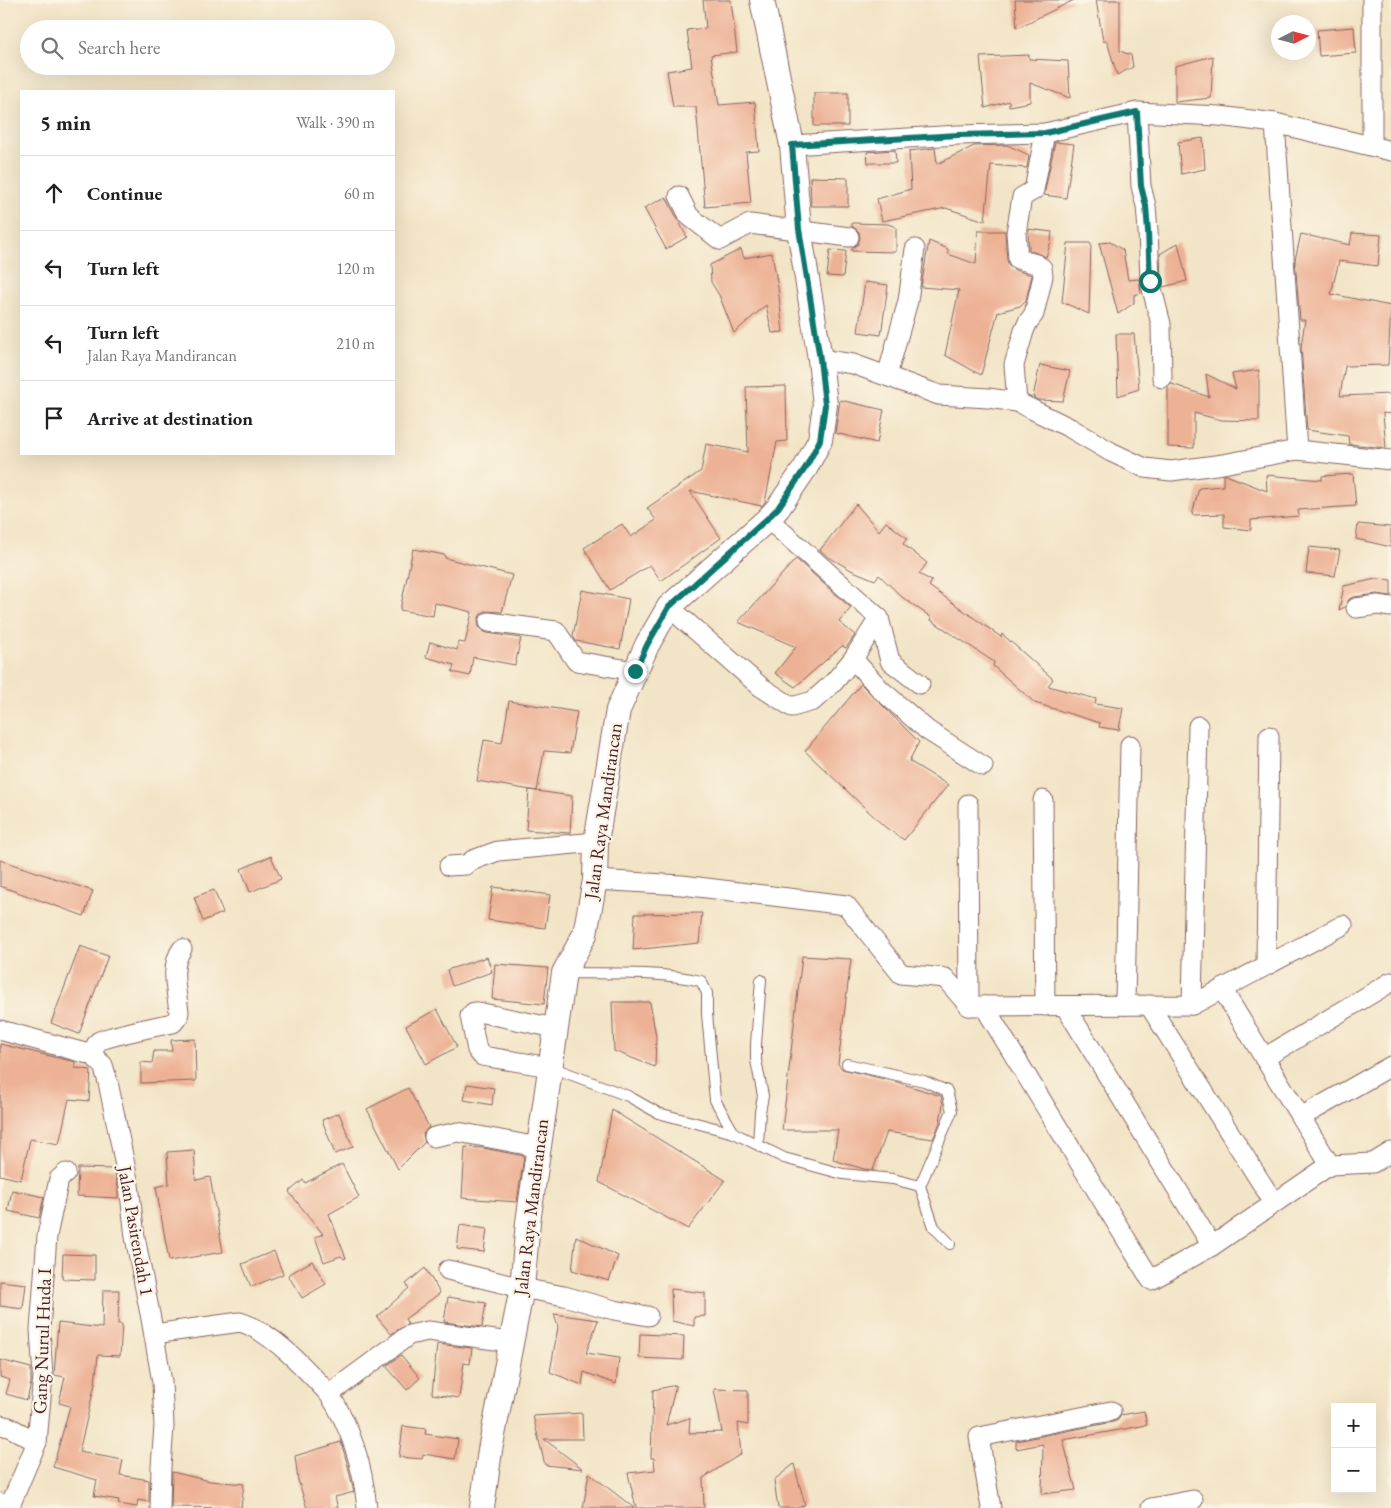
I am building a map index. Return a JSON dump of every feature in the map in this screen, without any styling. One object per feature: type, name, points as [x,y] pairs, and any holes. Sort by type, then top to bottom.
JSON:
[{"type":"street","name":"Jalan Raya Mandirancan","points":[[483,1504],[490,1450],[522,1288],[538,1147],[564,973],[585,934],[595,880],[596,842],[618,710],[647,645],[669,607],[778,508],[806,467],[820,440],[825,405],[820,359],[799,229],[792,145],[762,0]]},
{"type":"street","points":[[1372,0],[1372,145]]},
{"type":"street","points":[[792,145],[958,135],[1045,133],[1137,112],[1219,116],[1275,123],[1391,151]]},
{"type":"street","points":[[1137,112],[1141,186],[1146,206],[1148,231],[1150,281],[1161,324],[1162,378]]},
{"type":"street","points":[[1275,123],[1297,450]]},
{"type":"street","points":[[1017,402],[1014,365],[1024,331],[1034,314],[1043,276],[1042,268],[1036,264],[1018,259],[1016,233],[1022,197],[1034,190],[1045,133]]},
{"type":"street","points":[[679,196],[689,216],[720,240],[750,224],[849,237]]},
{"type":"street","points":[[887,376],[908,301],[915,249]]},
{"type":"street","points":[[820,359],[853,364],[939,395],[1017,402],[1070,428],[1111,452],[1146,468],[1171,471],[1224,464],[1297,450],[1391,460]]},
{"type":"street","points":[[768,518],[879,618],[890,661],[920,684]]},
{"type":"street","points":[[1356,608],[1378,605],[1391,606]]},
{"type":"street","points":[[669,607],[761,687],[792,707],[813,701],[834,682],[853,659],[879,618]]},
{"type":"street","points":[[489,622],[556,631],[576,661],[635,671]]},
{"type":"street","points":[[853,659],[881,690],[927,730],[983,766]]},
{"type":"street","points":[[1192,1005],[1198,726]]},
{"type":"street","points":[[1266,965],[1269,736]]},
{"type":"street","points":[[1125,1006],[1130,745]]},
{"type":"street","points":[[1043,800],[1045,1006]]},
{"type":"street","points":[[968,804],[977,1006]]},
{"type":"street","points":[[449,866],[466,865],[473,860],[498,851],[596,842]]},
{"type":"street","points":[[595,880],[682,885],[846,905],[901,974],[945,978],[977,1006],[1150,1280],[1212,1246],[1330,1165],[1373,1163],[1391,1152]]},
{"type":"street","points":[[977,1006],[1192,1005],[1343,925]]},
{"type":"street","points":[[0,1030],[92,1055],[98,1041],[107,1037],[173,1023],[179,1012],[174,978],[177,956],[182,949]]},
{"type":"street","points":[[1264,1058],[1391,982]]},
{"type":"street","points":[[1222,989],[1330,1165]]},
{"type":"street","points":[[1149,1005],[1274,1203]]},
{"type":"street","points":[[1065,1006],[1212,1246]]},
{"type":"street","points":[[550,1067],[482,1056],[477,1050],[470,1016],[474,1012],[478,1012],[555,1028]]},
{"type":"street","name":"Jalan Pasirendah 1","points":[[92,1055],[103,1065],[108,1082],[129,1185],[135,1237],[162,1382],[164,1426],[160,1508]]},
{"type":"street","points":[[1301,1117],[1391,1066]]},
{"type":"street","points":[[434,1137],[458,1132],[538,1147]]},
{"type":"street","name":"Gang Nurul Huda I","points":[[9,1508],[37,1442],[43,1376],[40,1330],[47,1236],[59,1179],[66,1172]]},
{"type":"street","points":[[448,1270],[648,1316]]},
{"type":"street","points":[[154,1334],[240,1322],[252,1326],[300,1363],[329,1394],[338,1408],[356,1454],[365,1484],[367,1508]]},
{"type":"street","points":[[329,1394],[409,1335],[418,1332],[428,1331],[510,1342]]},
{"type":"street","points":[[991,1508],[979,1437],[1111,1411]]},
{"type":"street","points":[[0,1425],[9,1427],[37,1442]]},
{"type":"street","points":[[1151,1508],[1193,1500]]},
{"type":"lane","points":[[564,973],[658,975],[684,977],[701,981],[707,993],[707,1014],[715,1100],[734,1133]]},
{"type":"lane","points":[[758,1144],[763,1096],[756,1060],[761,980]]},
{"type":"lane","points":[[848,1064],[924,1082],[947,1091],[952,1111],[920,1186],[934,1227],[950,1244]]},
{"type":"lane","points":[[550,1067],[628,1096],[658,1113],[734,1133],[784,1158],[843,1174],[893,1179],[920,1186]]},
{"type":"building","points":[[703,0],[731,0],[737,52],[711,55],[719,105],[755,102],[759,151],[746,152],[751,203],[705,207],[696,107],[673,107],[667,71],[692,67],[687,30],[706,28]]},
{"type":"building","points":[[1015,0],[1074,0],[1017,28]]},
{"type":"building","points":[[1096,0],[1120,0],[1120,51],[1131,55],[1133,67],[1117,75],[1107,41],[1103,41]]},
{"type":"building","points":[[1354,27],[1356,53],[1319,56],[1317,30]]},
{"type":"building","points":[[1029,55],[1029,59],[1068,61],[1070,98],[1030,83],[1030,102],[1009,106],[1009,101],[985,108],[980,57]]},
{"type":"building","points":[[1213,56],[1211,98],[1175,102],[1175,66]]},
{"type":"building","points":[[814,93],[848,93],[848,126],[814,126]]},
{"type":"building","points":[[1203,138],[1205,169],[1181,174],[1178,142]]},
{"type":"building","points":[[1055,142],[1074,144],[1066,198],[1044,195]]},
{"type":"building","points":[[1007,145],[1029,155],[1027,168],[991,165],[985,221],[946,208],[882,221],[877,199],[911,189],[909,151],[935,148],[937,164],[974,146]]},
{"type":"building","points":[[895,150],[896,163],[868,163],[867,152]]},
{"type":"building","points":[[810,177],[848,178],[848,206],[811,206]]},
{"type":"building","points":[[666,197],[687,237],[666,249],[644,208]]},
{"type":"building","points":[[852,223],[888,224],[896,227],[896,252],[852,251],[852,248],[858,244],[860,238],[859,232],[852,226]]},
{"type":"building","points":[[1028,229],[1052,232],[1046,257],[1029,250]]},
{"type":"building","points":[[978,231],[1005,231],[1009,266],[1015,270],[1032,275],[1026,300],[1020,306],[998,312],[981,375],[945,355],[959,290],[921,287],[929,241],[948,249],[948,254],[976,264]]},
{"type":"building","points":[[1352,233],[1381,235],[1378,266],[1339,261],[1331,294],[1391,306],[1388,365],[1345,366],[1340,396],[1391,394],[1391,414],[1383,413],[1386,448],[1349,444],[1348,436],[1307,430],[1301,347],[1305,320],[1300,320],[1295,260],[1301,234],[1350,245]]},
{"type":"building","points":[[1110,242],[1123,250],[1128,280],[1139,279],[1141,293],[1134,295],[1134,303],[1118,314],[1099,243]]},
{"type":"building","points":[[1068,243],[1091,243],[1089,314],[1062,302]]},
{"type":"building","points":[[1178,243],[1187,281],[1163,287],[1160,254]]},
{"type":"building","points":[[741,249],[744,258],[772,253],[783,332],[772,333],[766,305],[734,333],[719,295],[711,282],[710,265]]},
{"type":"building","points":[[830,250],[846,251],[843,277],[827,276]]},
{"type":"building","points":[[865,282],[888,285],[881,335],[858,332]]},
{"type":"building","points":[[1116,334],[1134,334],[1139,389],[1118,396]]},
{"type":"building","points":[[1040,365],[1070,371],[1063,401],[1038,400],[1033,397]]},
{"type":"building","points":[[1259,370],[1259,421],[1221,420],[1194,413],[1194,448],[1168,447],[1168,388],[1172,384],[1209,397],[1206,374],[1236,389],[1232,374]]},
{"type":"building","points":[[786,386],[787,441],[777,442],[765,502],[762,506],[690,491],[721,538],[661,581],[650,565],[610,590],[584,548],[622,524],[631,537],[656,520],[647,508],[701,471],[706,444],[748,452],[746,387]]},
{"type":"building","points":[[840,400],[884,410],[877,443],[835,433]]},
{"type":"building","points":[[1353,474],[1356,506],[1298,510],[1299,516],[1251,520],[1251,530],[1224,527],[1224,514],[1192,515],[1199,488],[1223,486],[1223,475],[1267,491],[1266,475],[1322,480],[1322,476]]},
{"type":"building","points":[[856,504],[879,531],[886,522],[907,538],[903,544],[927,563],[919,574],[932,581],[929,586],[1001,637],[1002,634],[1053,679],[1048,686],[1096,699],[1095,704],[1123,708],[1119,730],[1099,727],[1100,723],[1035,703],[993,666],[994,662],[931,620],[932,618],[902,597],[879,575],[875,580],[851,570],[820,550]]},
{"type":"building","points":[[1358,524],[1391,527],[1391,547],[1356,539]]},
{"type":"building","points":[[1309,547],[1340,550],[1335,576],[1306,573]]},
{"type":"building","points":[[413,549],[445,555],[445,558],[512,575],[502,612],[485,611],[480,615],[478,621],[482,631],[487,633],[521,638],[515,665],[473,657],[470,676],[452,672],[454,665],[426,657],[430,642],[457,650],[458,642],[465,643],[472,612],[435,603],[433,616],[400,610]]},
{"type":"building","points":[[796,559],[851,608],[839,622],[855,635],[846,648],[842,646],[795,687],[775,673],[796,647],[738,622]]},
{"type":"building","points":[[1376,579],[1391,580],[1391,596],[1377,594],[1354,597],[1349,599],[1345,607],[1339,610],[1344,586]]},
{"type":"building","points":[[582,590],[629,599],[620,649],[576,641],[573,636]]},
{"type":"building","points":[[861,684],[919,742],[909,761],[948,785],[904,840],[885,827],[805,751]]},
{"type":"building","points":[[509,701],[577,712],[570,753],[544,751],[537,791],[477,781],[484,740],[502,743]]},
{"type":"building","points":[[529,790],[572,796],[570,833],[526,830]]},
{"type":"building","points":[[271,856],[281,879],[250,892],[241,869]]},
{"type":"building","points":[[0,860],[93,891],[84,916],[0,886]]},
{"type":"building","points":[[493,887],[550,895],[545,928],[488,920]]},
{"type":"building","points":[[214,890],[223,913],[203,921],[194,897]]},
{"type":"building","points":[[702,913],[699,943],[633,950],[635,914]]},
{"type":"building","points":[[80,946],[108,956],[79,1034],[51,1023]]},
{"type":"building","points":[[802,956],[851,959],[838,1064],[842,1069],[897,1082],[941,1096],[943,1104],[940,1122],[933,1139],[887,1132],[873,1170],[833,1160],[838,1130],[782,1130]]},
{"type":"building","points":[[487,957],[492,972],[452,986],[447,970]]},
{"type":"building","points":[[495,964],[548,968],[544,1004],[492,999]]},
{"type":"building","points":[[612,1002],[650,1002],[656,1037],[655,1067],[614,1051]]},
{"type":"building","points":[[437,1009],[457,1047],[426,1064],[406,1026]]},
{"type":"building","points":[[195,1039],[196,1081],[141,1083],[141,1062],[152,1063],[154,1051],[172,1051],[171,1040]]},
{"type":"building","points":[[0,1044],[75,1062],[75,1068],[91,1070],[89,1101],[69,1099],[59,1144],[30,1139],[21,1180],[0,1175]]},
{"type":"building","points":[[467,1084],[494,1088],[492,1105],[464,1100]]},
{"type":"building","points":[[408,1088],[429,1127],[423,1134],[425,1142],[398,1169],[367,1109]]},
{"type":"building","points":[[612,1110],[725,1180],[688,1229],[599,1182]]},
{"type":"building","points":[[339,1113],[353,1147],[335,1154],[322,1120]]},
{"type":"building","points":[[465,1147],[483,1148],[524,1156],[517,1202],[462,1198]]},
{"type":"building","points":[[194,1150],[196,1180],[210,1177],[223,1252],[169,1261],[156,1187],[169,1184],[167,1152]]},
{"type":"building","points":[[342,1164],[359,1197],[329,1214],[346,1258],[344,1259],[341,1256],[324,1262],[315,1237],[323,1234],[289,1192],[303,1180],[305,1183]]},
{"type":"building","points":[[78,1168],[114,1169],[118,1187],[118,1198],[77,1196]]},
{"type":"building","points":[[12,1190],[44,1197],[39,1218],[8,1211]]},
{"type":"building","points":[[460,1225],[487,1229],[484,1252],[457,1249]]},
{"type":"building","points":[[576,1236],[618,1256],[609,1281],[572,1270]]},
{"type":"building","points":[[274,1251],[283,1274],[251,1287],[242,1264]]},
{"type":"building","points":[[63,1254],[95,1255],[95,1280],[62,1279]]},
{"type":"building","points":[[312,1261],[326,1284],[302,1298],[288,1275]]},
{"type":"building","points":[[425,1268],[440,1293],[405,1319],[408,1324],[391,1334],[377,1317],[409,1288],[406,1284]]},
{"type":"building","points":[[0,1281],[26,1284],[23,1309],[0,1306]]},
{"type":"building","points":[[671,1289],[705,1293],[705,1316],[694,1317],[694,1326],[672,1321]]},
{"type":"building","points":[[103,1290],[119,1290],[118,1324],[122,1324],[120,1356],[98,1355],[95,1384],[79,1452],[123,1460],[120,1475],[149,1480],[149,1502],[138,1500],[137,1507],[118,1504],[119,1500],[94,1496],[97,1480],[53,1467],[70,1406],[59,1403],[65,1377],[54,1375],[58,1323],[102,1328]]},
{"type":"building","points":[[448,1297],[486,1303],[482,1327],[444,1322]]},
{"type":"building","points":[[554,1314],[598,1320],[586,1353],[619,1358],[616,1384],[584,1372],[582,1385],[550,1372],[558,1327]]},
{"type":"building","points":[[640,1334],[684,1336],[683,1360],[639,1358]]},
{"type":"building","points":[[437,1344],[472,1348],[470,1364],[464,1363],[459,1398],[432,1394]]},
{"type":"building","points":[[401,1355],[420,1378],[407,1390],[386,1366]]},
{"type":"building","points":[[0,1360],[31,1368],[31,1383],[27,1400],[6,1394],[10,1380],[0,1377]]},
{"type":"building","points":[[676,1385],[666,1425],[690,1418],[689,1433],[722,1432],[714,1389],[748,1390],[748,1425],[738,1423],[741,1454],[703,1478],[704,1508],[636,1508],[628,1473],[655,1470],[654,1458],[651,1458],[653,1390]]},
{"type":"building","points":[[1144,1411],[1147,1425],[1063,1440],[1076,1490],[1042,1494],[1043,1444],[1016,1449],[1016,1441],[1113,1422],[1118,1420],[1121,1415]]},
{"type":"building","points":[[582,1413],[583,1439],[544,1439],[583,1469],[545,1465],[533,1416]]},
{"type":"building","points":[[403,1426],[426,1429],[425,1434],[458,1439],[455,1459],[423,1454],[422,1459],[399,1457]]},
{"type":"building","points":[[341,1442],[354,1492],[335,1497],[338,1508],[307,1508],[298,1480],[295,1456]]},
{"type":"building","points":[[794,1464],[805,1505],[797,1508],[778,1508],[774,1480]]},
{"type":"building","points":[[172,1472],[210,1481],[244,1484],[241,1508],[171,1507]]},
{"type":"building","points":[[589,1473],[634,1508],[583,1508]]},
{"type":"route","points":[[635,671],[647,645],[669,607],[778,508],[806,467],[820,440],[825,405],[820,359],[799,229],[792,145],[958,135],[1045,133],[1137,112],[1141,186],[1146,206],[1148,231],[1150,281]]}]
